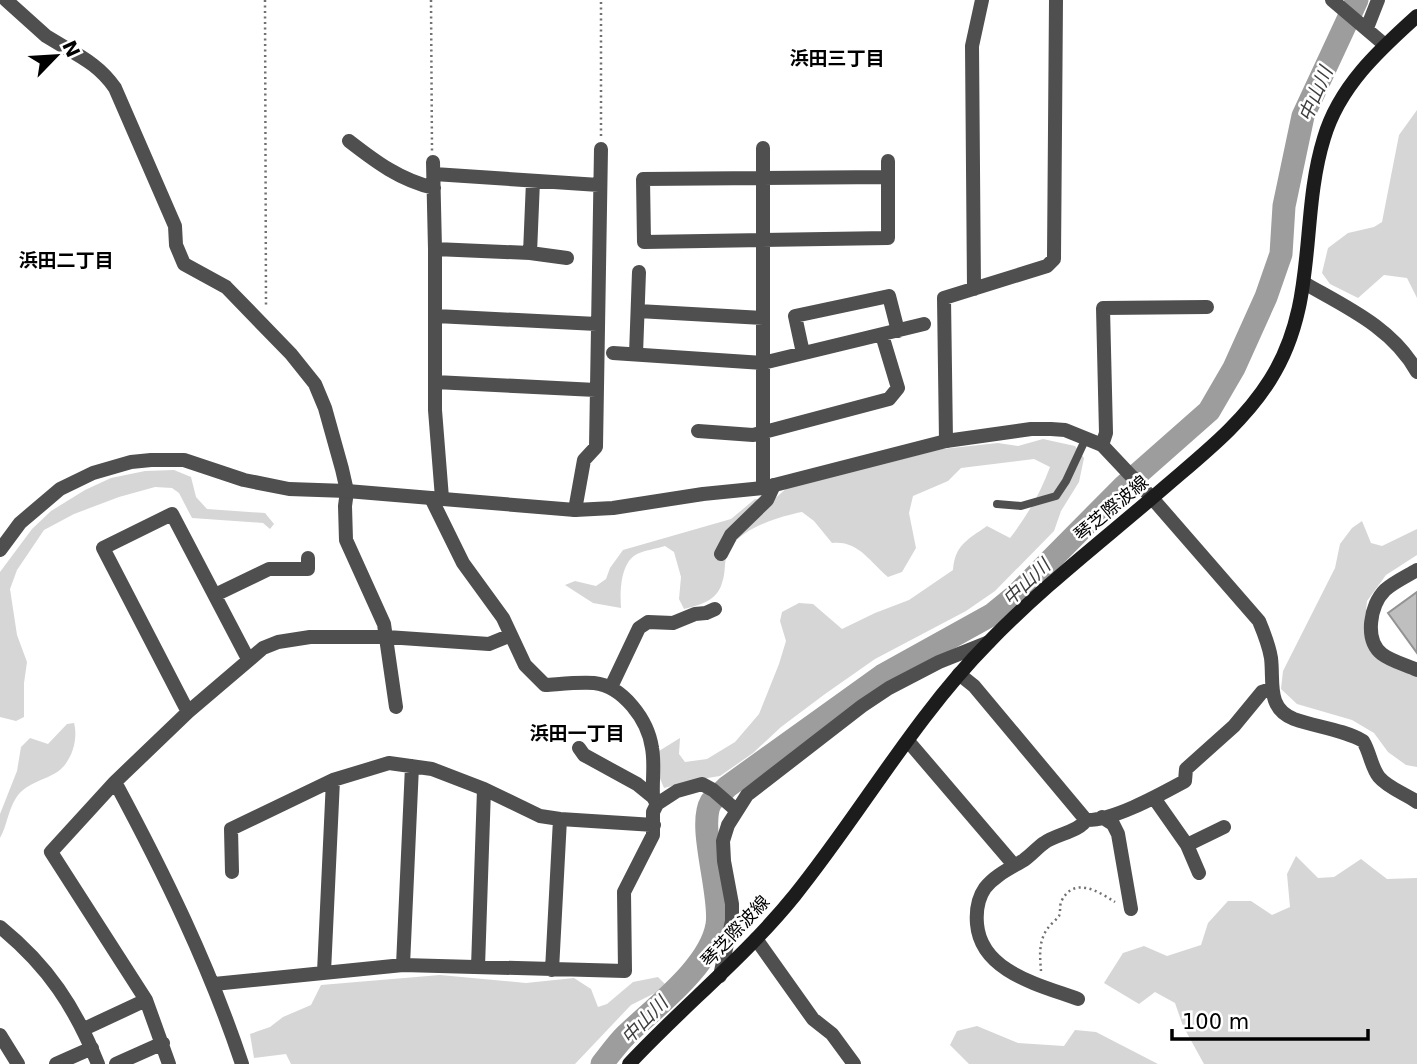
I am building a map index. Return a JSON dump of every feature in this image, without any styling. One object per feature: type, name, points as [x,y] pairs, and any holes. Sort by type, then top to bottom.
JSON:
[{"type":"main road","name":"琴芝際波線","points":[[629,1064],[720,976],[794,896],[959,674],[1023,608],[1217,442],[1270,380],[1283,356],[1294,325],[1304,283],[1315,185],[1324,138],[1343,96],[1367,64],[1417,16]]},
{"type":"street","points":[[6,0],[31,24],[90,61],[107,76],[115,88],[174,226],[176,245],[184,264],[226,287],[291,354],[315,384],[325,408],[347,491],[346,540],[384,624],[397,707]]},
{"type":"street","points":[[974,289],[972,46],[982,0]]},
{"type":"street","points":[[946,441],[944,298],[1047,266],[1054,259],[1056,0]]},
{"type":"street","points":[[1365,26],[1378,0]]},
{"type":"street","points":[[1337,4],[1385,44]]},
{"type":"street","points":[[349,141],[382,167],[415,183],[433,175],[599,185]]},
{"type":"street","points":[[721,554],[732,535],[767,500],[763,430],[763,148]]},
{"type":"street","points":[[575,510],[584,460],[596,447],[601,149]]},
{"type":"street","points":[[888,161],[888,177],[888,238],[643,242],[643,179],[888,177]]},
{"type":"street","points":[[214,984],[403,965],[625,971],[624,892],[653,835],[654,825],[653,759],[648,734],[631,706],[611,687],[594,683],[545,685],[528,671],[503,618],[463,563],[436,498],[433,175]]},
{"type":"street","points":[[530,253],[533,181]]},
{"type":"street","points":[[435,249],[530,253],[567,258]]},
{"type":"street","points":[[636,354],[639,272]]},
{"type":"street","points":[[1304,283],[1387,334],[1401,348],[1417,372]]},
{"type":"street","points":[[803,354],[795,316],[889,296],[898,331]]},
{"type":"street","points":[[1102,445],[1106,433],[1103,308],[1208,307]]},
{"type":"street","points":[[638,311],[763,318]]},
{"type":"street","points":[[436,316],[597,324]]},
{"type":"street","points":[[613,353],[763,363],[924,324]]},
{"type":"street","points":[[698,431],[753,435],[763,430],[889,399],[898,388],[882,335]]},
{"type":"street","points":[[435,382],[596,390]]},
{"type":"street","points":[[0,550],[20,523],[60,489],[93,473],[131,462],[184,460],[271,487],[575,510],[613,508],[768,487],[946,441],[1031,429],[1065,430],[1102,445],[1259,621],[1271,658],[1271,689],[1282,712],[1293,719],[1363,741],[1369,750],[1377,775],[1417,802]]},
{"type":"street","points":[[188,712],[103,548],[172,514],[248,659]]},
{"type":"street","points":[[215,595],[269,569],[308,569],[308,558]]},
{"type":"street","points":[[1417,570],[1387,588],[1379,597],[1370,632],[1374,644],[1383,655],[1417,670]]},
{"type":"street","points":[[611,687],[639,628],[648,622],[673,623],[715,609]]},
{"type":"street","points":[[169,1064],[146,1000],[51,852],[115,782],[188,712],[262,649],[294,639],[387,637],[489,643],[511,635]]},
{"type":"street","points":[[720,976],[733,921],[723,841],[732,805],[862,706],[914,674],[989,642]]},
{"type":"street","points":[[959,674],[974,685],[1086,820]]},
{"type":"street","points":[[1078,999],[1015,974],[992,958],[983,947],[976,917],[984,889],[994,878],[1045,842],[1083,825],[1086,820],[1154,798],[1185,781],[1186,769],[1234,726],[1262,692],[1271,689]]},
{"type":"street","points":[[908,741],[1014,865]]},
{"type":"street","points":[[579,748],[583,755],[637,784],[655,800]]},
{"type":"street","points":[[232,872],[231,828],[333,780],[389,763],[432,769],[484,789],[540,816],[654,825]]},
{"type":"street","points":[[403,965],[412,766]]},
{"type":"street","points":[[324,972],[333,780]]},
{"type":"street","points":[[115,782],[179,904],[214,984],[242,1064]]},
{"type":"street","points":[[655,800],[702,784],[732,805]]},
{"type":"street","points":[[478,967],[484,789]]},
{"type":"street","points":[[1154,798],[1187,845],[1199,873]]},
{"type":"street","points":[[1102,817],[1113,824],[1118,835],[1131,909]]},
{"type":"street","points":[[552,970],[560,819]]},
{"type":"street","points":[[1187,845],[1224,827]]},
{"type":"street","points":[[0,926],[23,945],[58,988],[85,1029],[98,1064]]},
{"type":"street","points":[[756,939],[813,1018],[832,1034],[854,1064]]},
{"type":"street","points":[[85,1029],[146,1000]]},
{"type":"street","points":[[0,1035],[14,1063]]},
{"type":"street","points":[[116,1064],[163,1043]]},
{"type":"street","points":[[56,1064],[92,1048]]},
{"type":"lane","points":[[997,503],[1021,506],[1056,496],[1086,438]]},
{"type":"path","points":[[261,323],[266,315],[265,0]]},
{"type":"path","points":[[431,0],[433,175]]},
{"type":"path","points":[[601,0],[601,149]]},
{"type":"path","points":[[1043,986],[1040,953],[1042,937],[1060,914],[1061,901],[1065,896],[1077,888],[1093,889],[1131,909]]},
{"type":"shaded area","points":[[1417,110],[1417,298],[1407,278],[1384,275],[1358,298],[1330,284],[1322,273],[1328,248],[1348,233],[1374,227],[1382,222],[1399,135]]},
{"type":"shaded area","points":[[1043,439],[1075,446],[1084,458],[1079,482],[1061,511],[1054,531],[995,591],[966,611],[875,659],[781,727],[753,753],[720,776],[664,788],[659,776],[659,751],[680,738],[679,754],[685,762],[707,759],[735,742],[759,714],[786,641],[780,621],[782,612],[799,603],[813,604],[842,629],[909,600],[953,570],[959,549],[987,526],[1010,538],[1033,504],[1050,467],[1034,459],[961,468],[948,481],[913,496],[909,513],[916,548],[902,572],[888,577],[856,548],[832,543],[814,521],[802,512],[754,528],[737,540],[726,557],[720,589],[712,598],[696,606],[684,609],[679,599],[681,577],[674,552],[665,546],[643,551],[631,558],[624,571],[621,586],[621,608],[593,603],[565,585],[575,581],[596,586],[606,579],[610,568],[623,550],[731,519],[755,499],[771,502],[788,487],[942,449],[998,443],[1018,446]]},
{"type":"shaded area","points":[[174,470],[191,477],[196,497],[207,509],[265,513],[274,524],[270,529],[263,523],[192,518],[179,493],[172,488],[155,487],[74,514],[44,530],[17,570],[10,589],[17,635],[27,662],[24,717],[16,721],[0,717],[0,572],[32,529],[51,511],[85,490],[111,478],[145,471]]},
{"type":"shaded area","points":[[1362,521],[1371,543],[1382,546],[1417,529],[1417,555],[1386,575],[1367,601],[1364,629],[1381,661],[1417,676],[1417,767],[1406,765],[1388,752],[1374,733],[1352,720],[1297,704],[1281,689],[1283,671],[1335,568],[1340,544],[1352,528]]},
{"type":"shaded area","points":[[74,723],[75,741],[69,759],[56,773],[21,792],[13,803],[0,838],[0,814],[17,771],[21,747],[30,738],[48,744],[67,724]]},
{"type":"shaded area","points":[[1296,856],[1318,878],[1334,877],[1361,859],[1387,879],[1417,878],[1417,1064],[1204,1064],[1183,1026],[1175,1003],[1155,992],[1139,1004],[1104,983],[1123,953],[1144,946],[1167,956],[1201,945],[1208,923],[1228,901],[1251,901],[1272,915],[1290,907],[1287,874]]},
{"type":"shaded area","points":[[440,975],[526,983],[574,978],[591,989],[598,1007],[607,1004],[633,982],[658,977],[665,984],[661,990],[631,1005],[575,1064],[291,1064],[286,1054],[254,1058],[250,1034],[270,1027],[283,1017],[311,1005],[321,985]]},
{"type":"shaded area","points":[[977,1026],[1018,1043],[1064,1046],[1075,1030],[1096,1032],[1158,1064],[969,1064],[950,1045],[957,1031]]},
{"type":"building","points":[[1417,592],[1417,653],[1388,613]]},
{"type":"waterway","name":"中山川","points":[[602,1064],[626,1035],[693,971],[712,941],[718,912],[708,844],[707,813],[711,802],[727,787],[883,675],[993,614],[1015,596],[1124,486],[1209,411],[1234,368],[1266,297],[1281,254],[1284,206],[1303,116],[1357,0]]},
{"type":"district","name":"浜田三丁目","points":[[837,58]]},
{"type":"district","name":"浜田二丁目","points":[[66,260]]},
{"type":"district","name":"浜田一丁目","points":[[577,733]]}]
